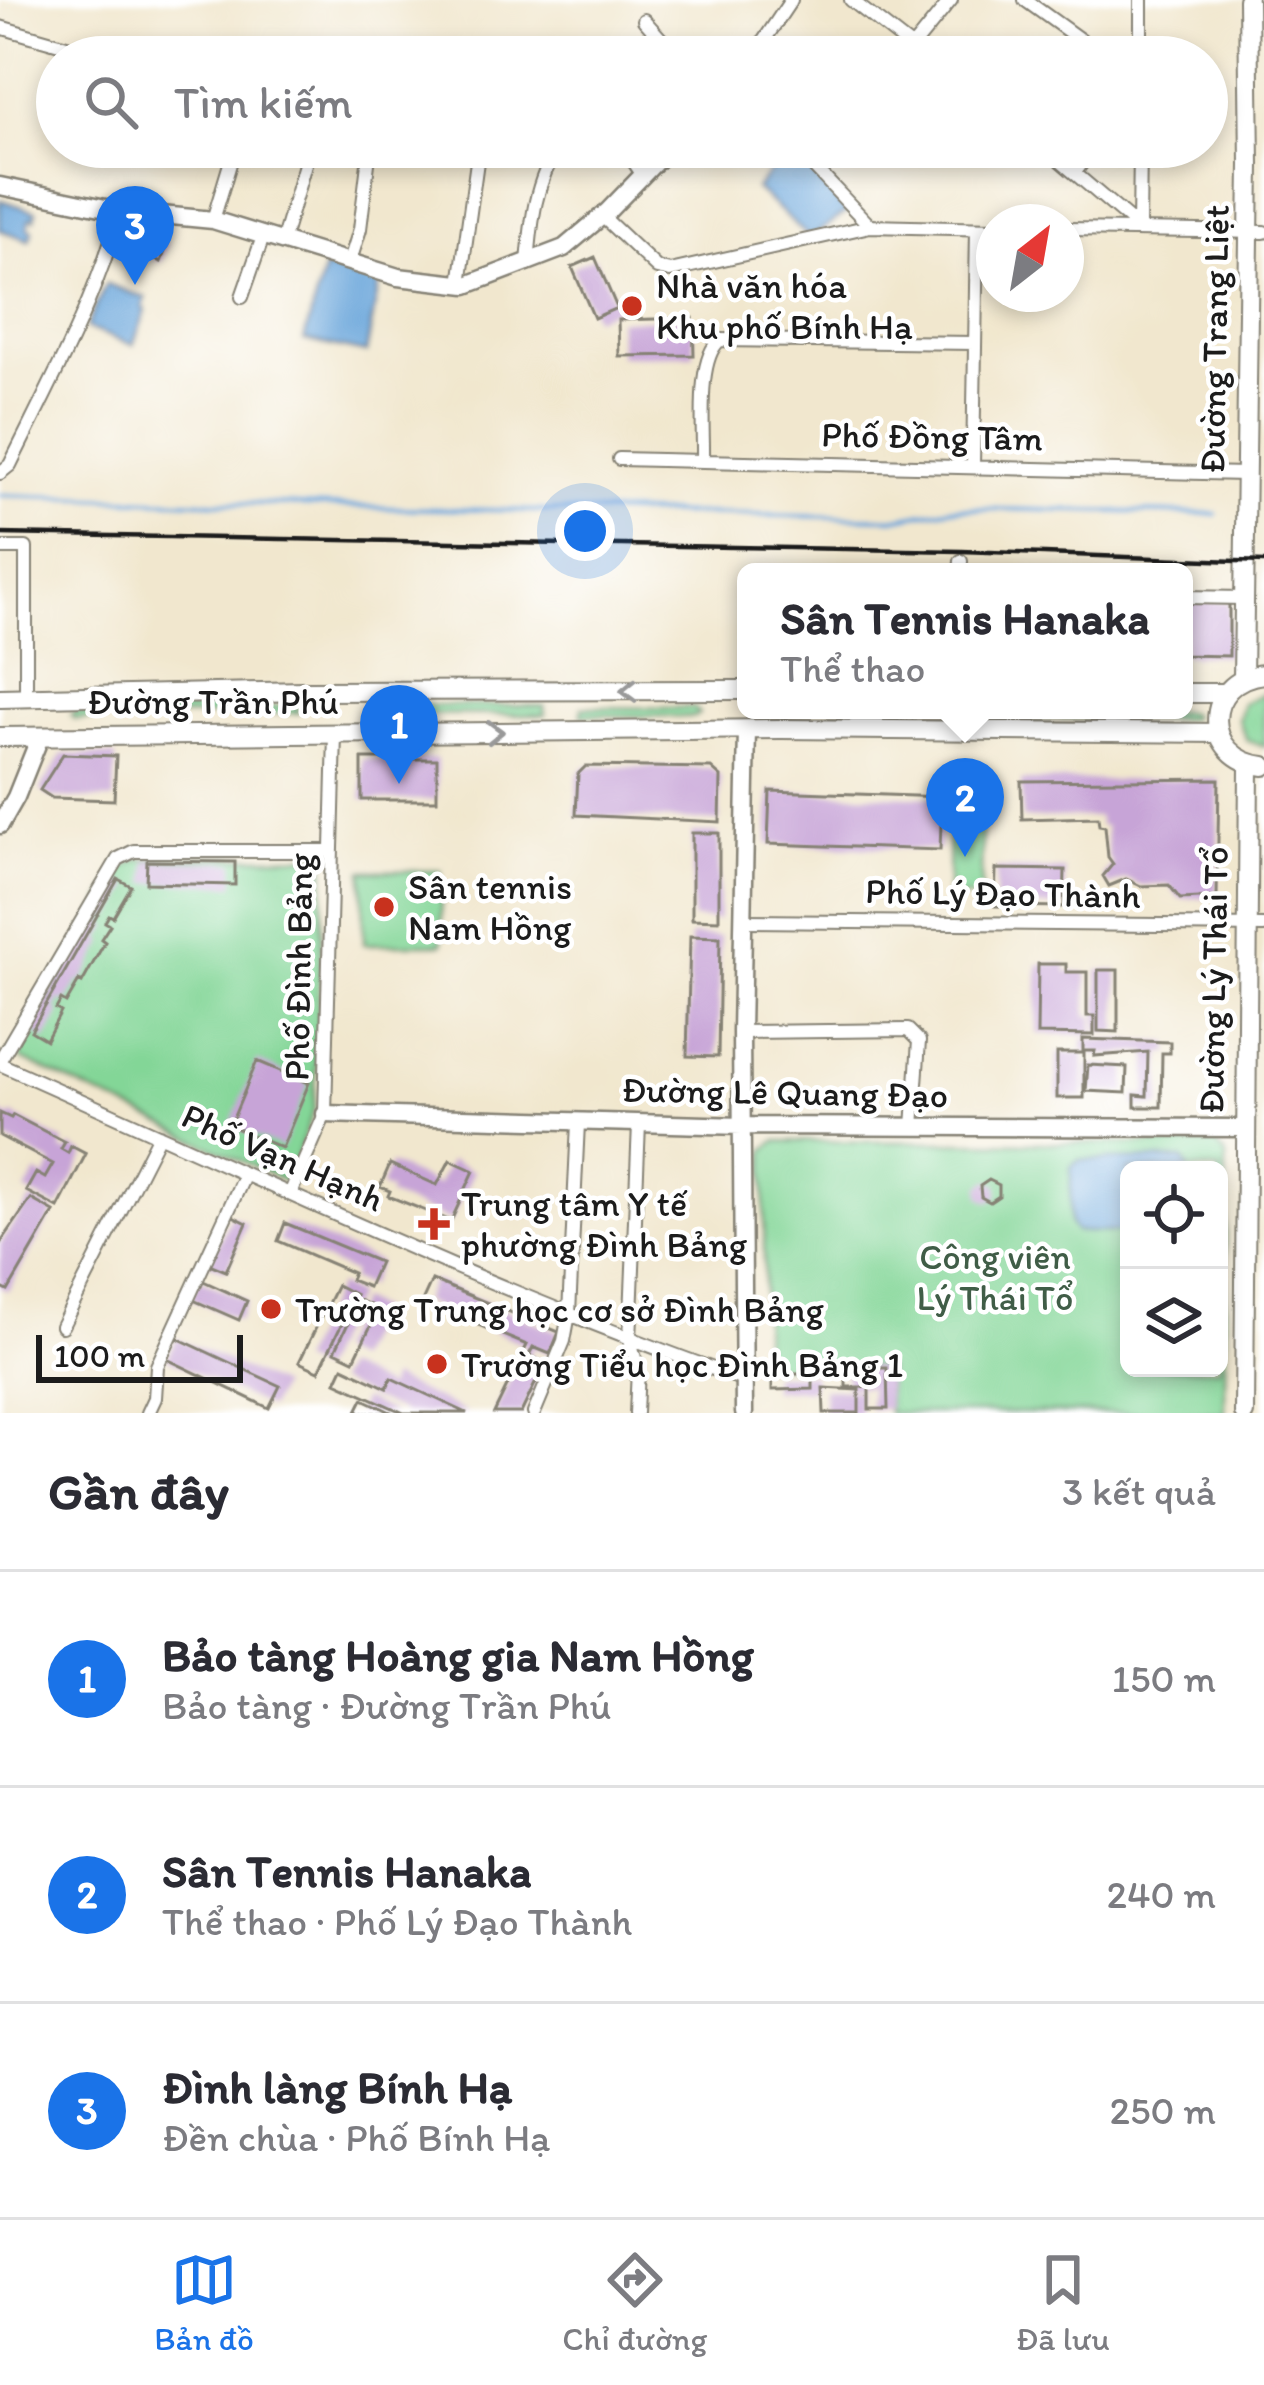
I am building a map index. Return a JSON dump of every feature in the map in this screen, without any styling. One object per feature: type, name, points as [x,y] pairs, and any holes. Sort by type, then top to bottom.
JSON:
[{"type":"main road","name":"Đường Trang Liệt","points":[[1243,679],[1245,474],[1256,232],[1248,0]]},
{"type":"main road","points":[[1256,765],[1229,752],[1219,733],[1218,709],[1226,693],[1243,679],[1264,674]]},
{"type":"main road","name":"Đường Trần Phú","points":[[0,698],[737,690]]},
{"type":"main road","points":[[334,692],[335,734]]},
{"type":"main road","points":[[1193,693],[1226,693]]},
{"type":"main road","points":[[26,696],[40,736]]},
{"type":"main road","name":"Đường Trần Phú","points":[[0,737],[335,734],[747,719],[969,733],[1219,733]]},
{"type":"main road","points":[[969,719],[969,733]]},
{"type":"main road","name":"Đường Lý Thái Tổ","points":[[1244,1413],[1254,1331],[1256,765]]},
{"type":"street","points":[[767,36],[791,0]]},
{"type":"street","points":[[851,0],[891,36]]},
{"type":"street","points":[[924,36],[951,0]]},
{"type":"street","points":[[1025,0],[1075,36]]},
{"type":"street","points":[[1141,0],[1141,36]]},
{"type":"street","points":[[644,20],[658,36]]},
{"type":"street","points":[[0,27],[36,37]]},
{"type":"street","points":[[213,220],[229,168]]},
{"type":"street","points":[[283,239],[304,168]]},
{"type":"street","points":[[350,261],[360,229],[367,168]]},
{"type":"street","points":[[460,284],[475,168]]},
{"type":"street","points":[[528,264],[546,168]]},
{"type":"street","points":[[638,168],[642,174]]},
{"type":"street","points":[[0,186],[120,211],[213,220],[398,277],[460,284],[564,248],[648,168]]},
{"type":"street","points":[[816,168],[870,226]]},
{"type":"street","points":[[1072,168],[1138,228]]},
{"type":"street","points":[[1138,228],[1139,168]]},
{"type":"street","points":[[0,473],[10,465],[77,330],[103,271],[120,211]]},
{"type":"street","points":[[602,216],[657,268],[670,271],[870,226],[976,229]]},
{"type":"street","points":[[1084,229],[1256,232]]},
{"type":"street","points":[[242,297],[264,234]]},
{"type":"street","points":[[973,466],[976,286]]},
{"type":"street","points":[[703,461],[705,365],[711,348],[721,340],[975,343]]},
{"type":"street","name":"Phố Đồng Tâm","points":[[619,459],[1245,474]]},
{"type":"street","points":[[0,548],[26,548],[26,696]]},
{"type":"street","points":[[1193,597],[1244,598]]},
{"type":"street","points":[[744,1413],[741,1032],[747,719]]},
{"type":"street","name":"Phố Đình Bảng","points":[[290,1194],[325,1114],[335,734]]},
{"type":"street","points":[[2,818],[40,736]]},
{"type":"street","points":[[0,1062],[118,859],[134,850],[330,851]]},
{"type":"street","name":"Phố Lý Đạo Thành","points":[[742,921],[1255,925]]},
{"type":"street","points":[[741,1032],[908,1030],[920,1041],[913,1126]]},
{"type":"street","name":"Phố Vạn Hạnh","points":[[0,1062],[569,1314],[744,1380]]},
{"type":"street","name":"Đường Lê Quang Đạo","points":[[325,1114],[742,1126],[1254,1128]]},
{"type":"street","points":[[534,1413],[564,1341],[569,1314],[578,1123]]},
{"type":"street","points":[[636,1413],[638,1369],[630,1340],[639,1124]]},
{"type":"street","points":[[62,1326],[159,1135]]},
{"type":"street","points":[[148,1413],[155,1398],[157,1366],[245,1174]]},
{"type":"green space","points":[[1264,693],[1264,746],[1247,740],[1238,720],[1243,703]]},
{"type":"green space","points":[[293,706],[298,713],[74,719],[71,715],[75,711]]},
{"type":"green space","points":[[544,706],[545,715],[368,714],[366,708]]},
{"type":"green space","points":[[582,707],[694,708],[699,713],[695,717],[582,715]]},
{"type":"green space","points":[[949,818],[982,818],[981,897],[948,897]]},
{"type":"green space","points":[[325,856],[314,1110],[287,1182],[21,1059],[19,1051],[118,871],[139,859]]},
{"type":"green space","points":[[363,871],[441,871],[442,944],[364,944]]},
{"type":"green space","name":"Công viên Lý Thái Tổ","points":[[776,1141],[1216,1144],[1226,1155],[1226,1161],[1120,1161],[1120,1377],[1225,1377],[1225,1413],[888,1413],[887,1367],[763,1366],[765,1150]]},
{"type":"water","points":[[773,168],[808,168],[847,212],[810,238],[756,189]]},
{"type":"water","points":[[0,200],[36,211],[35,219],[30,218],[29,240],[0,230]]},
{"type":"water","points":[[324,268],[380,280],[366,353],[304,340]]},
{"type":"water","points":[[106,284],[146,298],[133,345],[86,328]]},
{"type":"water","points":[[1079,1160],[1184,1161],[1120,1161],[1120,1232],[1076,1232],[1070,1223],[1071,1167]]},
{"type":"building","points":[[148,222],[158,226],[154,237],[168,243],[161,262],[123,247],[130,228],[144,233]]},
{"type":"building","points":[[595,257],[617,308],[594,318],[572,267]]},
{"type":"building","points":[[693,318],[694,355],[619,356],[618,320]]},
{"type":"building","points":[[1193,601],[1229,602],[1229,656],[1193,655]]},
{"type":"building","points":[[63,754],[116,756],[114,800],[52,798],[40,790]]},
{"type":"building","points":[[362,759],[437,759],[437,800],[362,800]]},
{"type":"building","points":[[586,766],[711,768],[721,777],[720,822],[576,815],[578,774]]},
{"type":"building","points":[[1219,779],[1217,897],[1180,899],[1169,885],[1141,886],[1126,879],[1109,886],[1103,876],[1113,864],[1105,826],[1099,825],[1098,817],[1022,819],[1021,781]]},
{"type":"building","points":[[770,791],[942,797],[940,850],[768,844]]},
{"type":"building","points":[[692,833],[719,833],[719,920],[692,919]]},
{"type":"building","points":[[147,861],[235,862],[235,885],[146,883]]},
{"type":"building","points":[[996,869],[1065,870],[1064,907],[995,906]]},
{"type":"building","points":[[118,879],[131,886],[105,922],[110,925],[101,939],[105,942],[82,983],[56,1009],[61,1012],[46,1040],[31,1031]]},
{"type":"building","points":[[690,936],[720,937],[718,1057],[687,1056]]},
{"type":"building","points":[[1038,964],[1066,964],[1066,972],[1087,972],[1087,1016],[1094,1016],[1094,1035],[1037,1034]]},
{"type":"building","points":[[1098,970],[1118,970],[1118,1032],[1098,1031]]},
{"type":"building","points":[[1083,1039],[1170,1042],[1170,1053],[1162,1053],[1161,1107],[1135,1107],[1135,1095],[1147,1096],[1148,1052],[1094,1056],[1095,1051],[1083,1051]]},
{"type":"building","points":[[1057,1053],[1084,1053],[1084,1098],[1057,1098]]},
{"type":"building","points":[[257,1061],[309,1083],[282,1148],[230,1126]]},
{"type":"building","points":[[1088,1065],[1127,1067],[1126,1093],[1086,1091]]},
{"type":"building","points":[[0,1113],[65,1142],[61,1149],[68,1153],[71,1146],[86,1154],[58,1208],[26,1191],[36,1173],[45,1178],[53,1164],[0,1136]]},
{"type":"building","points":[[450,1160],[474,1171],[451,1221],[388,1196],[390,1191],[380,1187],[390,1164],[437,1185]]},
{"type":"building","points":[[989,1180],[999,1185],[999,1196],[990,1202],[981,1197],[980,1186]]},
{"type":"building","points":[[31,1199],[54,1212],[8,1291],[0,1287],[0,1244]]},
{"type":"building","points":[[231,1215],[247,1223],[226,1271],[209,1264]]},
{"type":"building","points":[[285,1223],[379,1262],[368,1287],[350,1280],[353,1273],[278,1241]]},
{"type":"building","points":[[199,1279],[247,1301],[239,1320],[191,1299]]},
{"type":"building","points":[[432,1280],[559,1332],[550,1354],[533,1347],[529,1355],[545,1363],[521,1413],[494,1413],[527,1345],[422,1302]]},
{"type":"building","points":[[337,1285],[356,1295],[319,1371],[299,1362]]},
{"type":"building","points":[[359,1300],[379,1309],[354,1360],[335,1351]]},
{"type":"building","points":[[177,1338],[280,1386],[269,1408],[167,1359]]},
{"type":"building","points":[[343,1367],[387,1388],[391,1378],[467,1413],[404,1413],[336,1382]]},
{"type":"building","points":[[846,1368],[887,1368],[888,1409],[869,1409],[869,1387],[846,1387]]},
{"type":"building","points":[[772,1374],[813,1374],[813,1389],[772,1390]]},
{"type":"building","points":[[823,1388],[859,1390],[859,1413],[824,1413]]},
{"type":"building","points":[[363,1399],[393,1413],[356,1413]]},
{"type":"waterway","points":[[0,495],[898,518],[952,508],[1216,514]]},
{"type":"railway","points":[[0,534],[961,551],[1264,562]]},
{"type":"place","name":"Đình làng Bính Hạ","points":[[135,285]]},
{"type":"place","name":"Nhà văn hóa Khu phố Bính Hạ","points":[[632,306]]},
{"type":"place","name":"Bảo tàng Hoàng gia Nam Hồng","points":[[399,784]]},
{"type":"place","name":"Sân Tennis Hanaka","points":[[965,857]]},
{"type":"place","name":"Sân tennis Nam Hồng","points":[[384,907]]},
{"type":"place","name":"Trung tâm Y tế phường Đình Bảng","points":[[434,1224]]},
{"type":"place","name":"Trường Trung học cơ sở Đình Bảng","points":[[271,1309]]},
{"type":"place","name":"Trường Tiểu học Đình Bảng 1","points":[[437,1364]]}]
